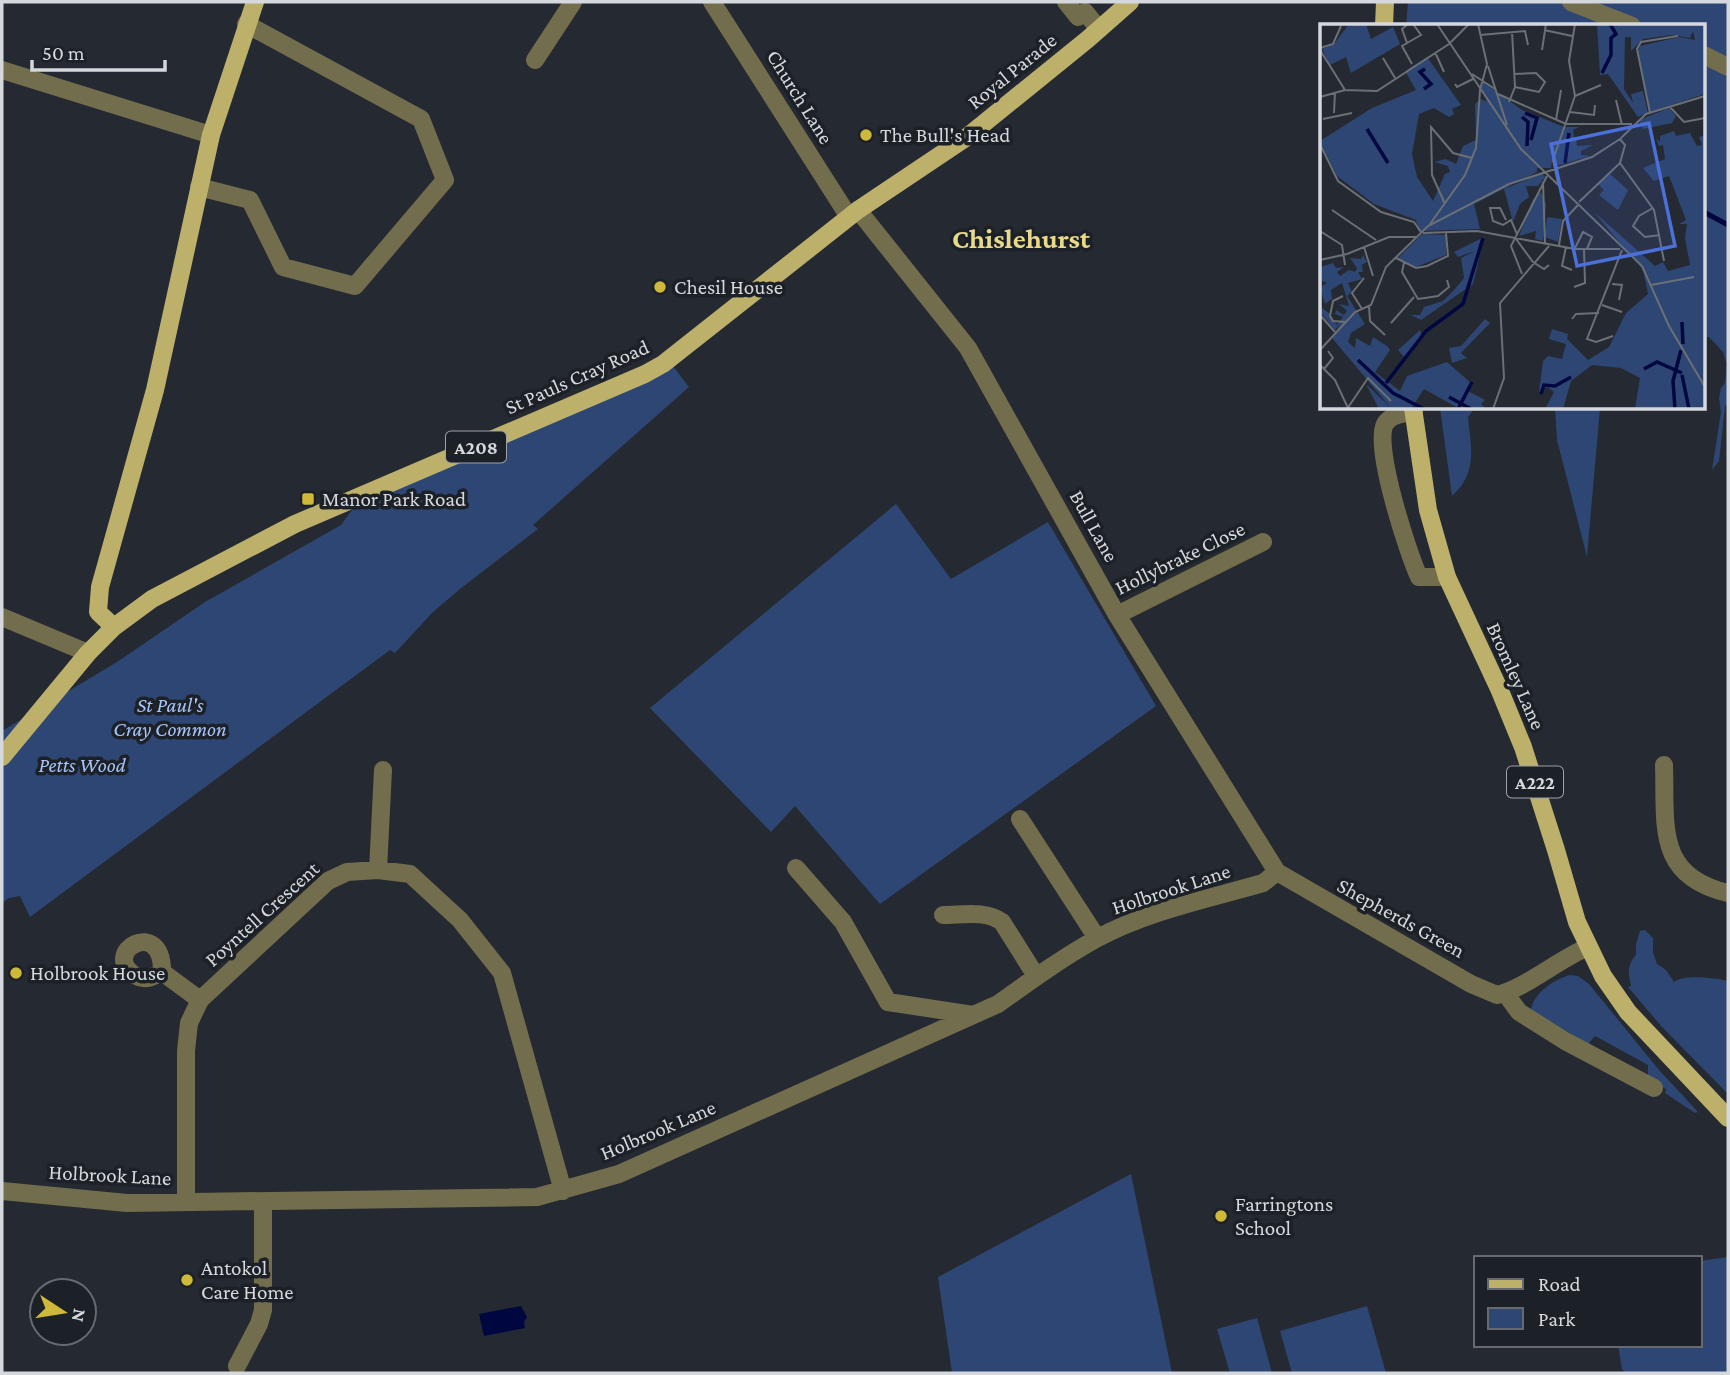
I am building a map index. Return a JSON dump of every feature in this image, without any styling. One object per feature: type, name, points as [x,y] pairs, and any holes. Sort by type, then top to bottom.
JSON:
[{"type":"main road","points":[[114,627],[98,612],[100,587],[155,390],[211,135],[255,2]]},
{"type":"main road","name":"Royal Parade","points":[[854,213],[967,137],[1130,2]]},
{"type":"main road","points":[[1384,24],[1385,2]]},
{"type":"main road","name":"St Pauls Cray Road","points":[[2,757],[88,653],[114,627],[152,599],[295,524],[645,374],[663,364],[854,213]]},
{"type":"main road","name":"Bromley Lane","points":[[1413,410],[1428,510],[1447,578],[1523,747],[1574,913],[1588,947],[1603,976],[1628,1012],[1728,1118]]},
{"type":"street","points":[[535,60],[573,2]]},
{"type":"street","name":"Church Lane","points":[[712,2],[854,213]]},
{"type":"street","points":[[1066,2],[1078,17],[1085,12],[1099,29]]},
{"type":"street","points":[[1571,2],[1627,24]]},
{"type":"street","points":[[199,187],[250,200],[283,267],[355,286],[445,180],[421,119],[246,24]]},
{"type":"street","points":[[1706,56],[1728,68]]},
{"type":"street","points":[[2,70],[211,135]]},
{"type":"street","name":"Bull Lane","points":[[854,213],[968,348],[1117,615],[1277,872]]},
{"type":"street","points":[[1413,410],[1394,415],[1385,423],[1382,433],[1391,492],[1408,554],[1419,577],[1447,578]]},
{"type":"street","name":"Hollybrake Close","points":[[1117,615],[1264,542]]},
{"type":"street","points":[[2,617],[88,653]]},
{"type":"street","points":[[1664,765],[1666,841],[1677,864],[1692,879],[1711,890],[1728,893]]},
{"type":"street","points":[[378,870],[383,770]]},
{"type":"street","points":[[1020,819],[1097,938]]},
{"type":"street","points":[[796,868],[843,922],[888,1002],[973,1015]]},
{"type":"street","name":"Poyntell Crescent","points":[[186,1201],[186,1051],[189,1023],[200,1000],[328,881],[346,872],[378,870],[410,874],[460,920],[502,972],[563,1191]]},
{"type":"street","name":"Holbrook Lane","points":[[2,1191],[127,1203],[537,1197],[563,1191],[619,1174],[998,1004],[1036,976],[1097,938],[1150,916],[1263,883],[1277,872]]},
{"type":"street","name":"Shepherds Green","points":[[1277,872],[1471,984],[1497,995],[1505,993]]},
{"type":"street","points":[[943,915],[988,915],[998,919],[1036,976]]},
{"type":"street","points":[[1588,947],[1566,956],[1505,993],[1519,1012],[1565,1041],[1654,1088]]},
{"type":"street","points":[[162,972],[200,1000]]},
{"type":"street","points":[[237,1366],[259,1324],[263,1310],[263,1202]]},
{"type":"green space","points":[[1408,2],[1728,2],[1728,403],[1725,407],[1719,461],[1712,470],[1721,412],[1719,398],[1725,383],[1727,364],[1723,352],[1706,337],[1706,24],[1406,24]]},
{"type":"green space","name":"St Paul's Cray Common","points":[[673,366],[689,387],[533,525],[538,529],[433,612],[395,653],[390,650],[30,917],[20,896],[9,898],[2,903],[2,731],[117,662],[205,602],[341,525],[352,510]]},
{"type":"green space","points":[[1440,410],[1473,410],[1468,417],[1471,450],[1469,469],[1466,478],[1452,496]]},
{"type":"green space","points":[[1555,410],[1600,410],[1587,557],[1557,440]]},
{"type":"green space","points":[[896,504],[951,579],[1048,522],[1156,706],[880,904],[795,806],[771,832],[650,708]]},
{"type":"green space","points":[[1645,930],[1653,938],[1653,952],[1657,964],[1666,970],[1674,982],[1692,977],[1728,981],[1728,1094],[1662,1027],[1628,987],[1631,986],[1629,969],[1636,955],[1636,944],[1640,931]]},
{"type":"green space","points":[[1570,975],[1578,976],[1589,984],[1659,1070],[1698,1112],[1695,1113],[1665,1093],[1666,1089],[1648,1078],[1648,1065],[1595,1036],[1588,1044],[1531,1010],[1536,998],[1546,988]]},
{"type":"green space","points":[[1131,1174],[1172,1373],[952,1373],[938,1277]]},
{"type":"green space","points":[[1728,1257],[1728,1373],[1626,1373],[1622,1369],[1618,1347],[1702,1347],[1702,1261]]},
{"type":"green space","points":[[1367,1306],[1386,1373],[1292,1373],[1280,1331]]},
{"type":"green space","points":[[1257,1318],[1272,1373],[1230,1373],[1217,1329]]},
{"type":"shaded area","points":[[521,1306],[527,1317],[525,1328],[484,1336],[479,1314]]},
{"type":"waterway","points":[[1706,213],[1728,225]]},
{"type":"place","name":"The Bull's Head","points":[[866,135]]},
{"type":"place","name":"Chesil House","points":[[660,287]]},
{"type":"place","name":"Manor Park Road","points":[[308,499]]},
{"type":"place","name":"Holbrook House","points":[[16,973]]},
{"type":"place","name":"Farringtons School","points":[[1221,1216]]},
{"type":"place","name":"Antokol Care Home","points":[[187,1280]]},
{"type":"district","name":"Chislehurst","points":[[1021,238]]},
{"type":"park label","name":"Petts Wood","points":[[82,765]]}]
